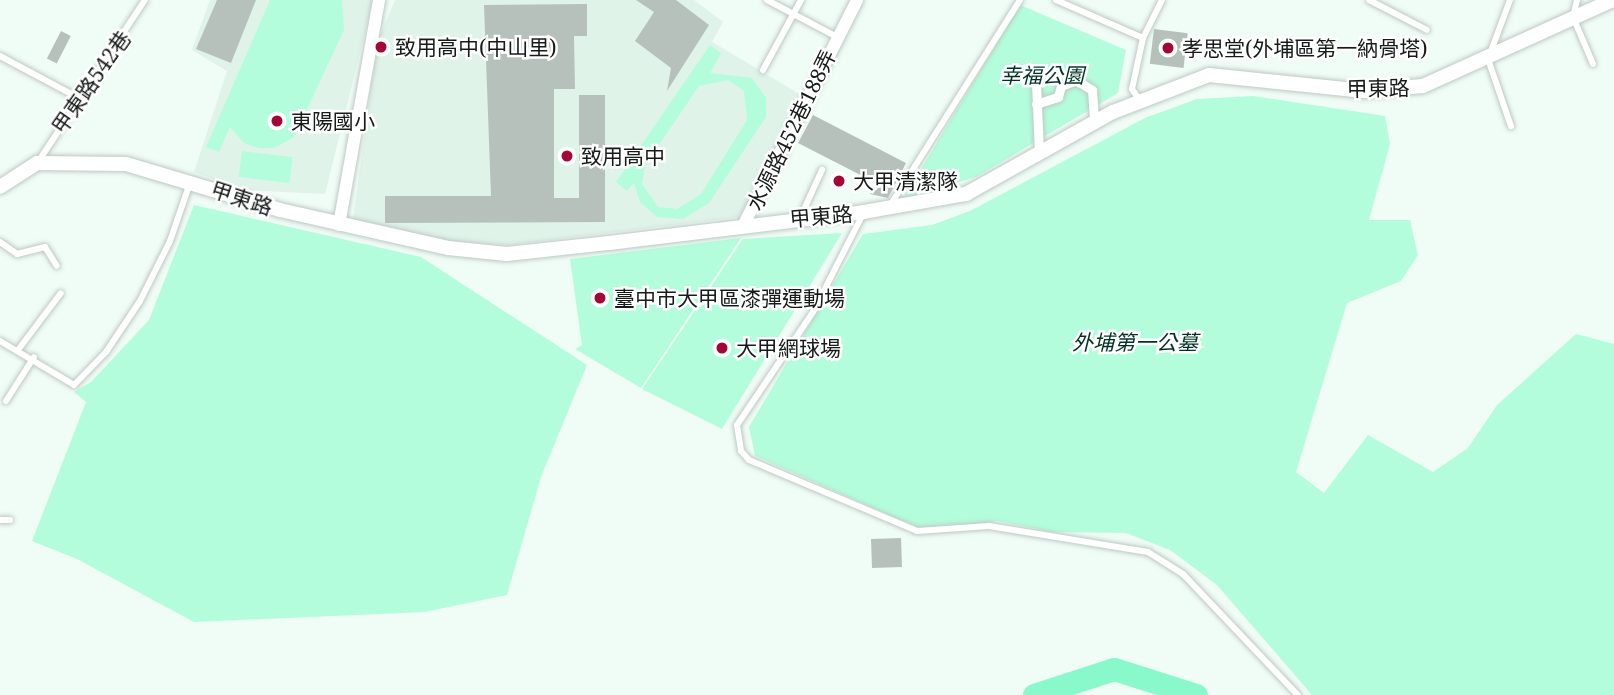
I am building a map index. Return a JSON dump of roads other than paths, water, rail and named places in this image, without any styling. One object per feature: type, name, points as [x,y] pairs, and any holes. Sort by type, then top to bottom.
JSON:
[{"type":"street","points":[[339,225],[379,0]]},
{"type":"street","name":"水源路452巷188弄","points":[[744,224],[857,0]]},
{"type":"street","name":"甲東路","points":[[37,163],[126,164],[339,225],[507,254],[744,224],[864,212],[966,194],[1094,122],[1209,75],[1228,74],[1326,88],[1393,90],[1423,86],[1613,0]]},
{"type":"street","points":[[1036,104],[1058,97],[1061,86],[1076,80],[1092,90],[1094,122]]},
{"type":"street","points":[[1036,83],[1039,153]]},
{"type":"street","points":[[0,187],[37,163]]},
{"type":"lane","name":"甲東路542巷","points":[[37,163],[145,0]]},
{"type":"lane","name":"水源路452巷188弄","points":[[767,0],[837,37]]},
{"type":"lane","points":[[763,71],[801,0]]},
{"type":"lane","points":[[890,206],[1020,0]]},
{"type":"lane","points":[[1056,0],[1070,3],[1143,38]]},
{"type":"lane","points":[[1140,101],[1132,89],[1143,38],[1162,0]]},
{"type":"lane","points":[[1369,0],[1427,30]]},
{"type":"lane","points":[[1510,0],[1488,58],[1511,126]]},
{"type":"lane","points":[[1577,0],[1573,17],[1593,64]]},
{"type":"lane","points":[[0,56],[79,98]]},
{"type":"lane","points":[[800,218],[822,170]]},
{"type":"lane","points":[[0,341],[34,358],[74,385],[106,352],[170,242],[191,181]]},
{"type":"lane","points":[[864,212],[813,312],[737,425],[741,451],[749,460],[917,531],[989,526],[1148,552],[1168,561],[1298,695]]},
{"type":"lane","points":[[0,242],[18,254],[45,247],[57,266]]},
{"type":"lane","points":[[18,350],[61,293]]},
{"type":"lane","points":[[6,401],[34,358]]},
{"type":"lane","points":[[0,520],[10,520]]},
{"type":"waterway","points":[[1034,695],[1114,669],[1196,695]]},
{"type":"place","name":"致用高中(中山里)","points":[[381,47]]},
{"type":"place","name":"孝思堂(外埔區第一納骨塔)","points":[[1168,48]]},
{"type":"place","name":"東陽國小","points":[[277,121]]},
{"type":"place","name":"致用高中","points":[[567,156]]},
{"type":"place","name":"大甲清潔隊","points":[[839,181]]},
{"type":"place","name":"臺中市大甲區漆彈運動場","points":[[600,298]]},
{"type":"place","name":"大甲網球場","points":[[722,348]]},
{"type":"park label","name":"幸福公園","points":[[1042,75]]},
{"type":"park label","name":"外埔第一公墓","points":[[1135,342]]}]
